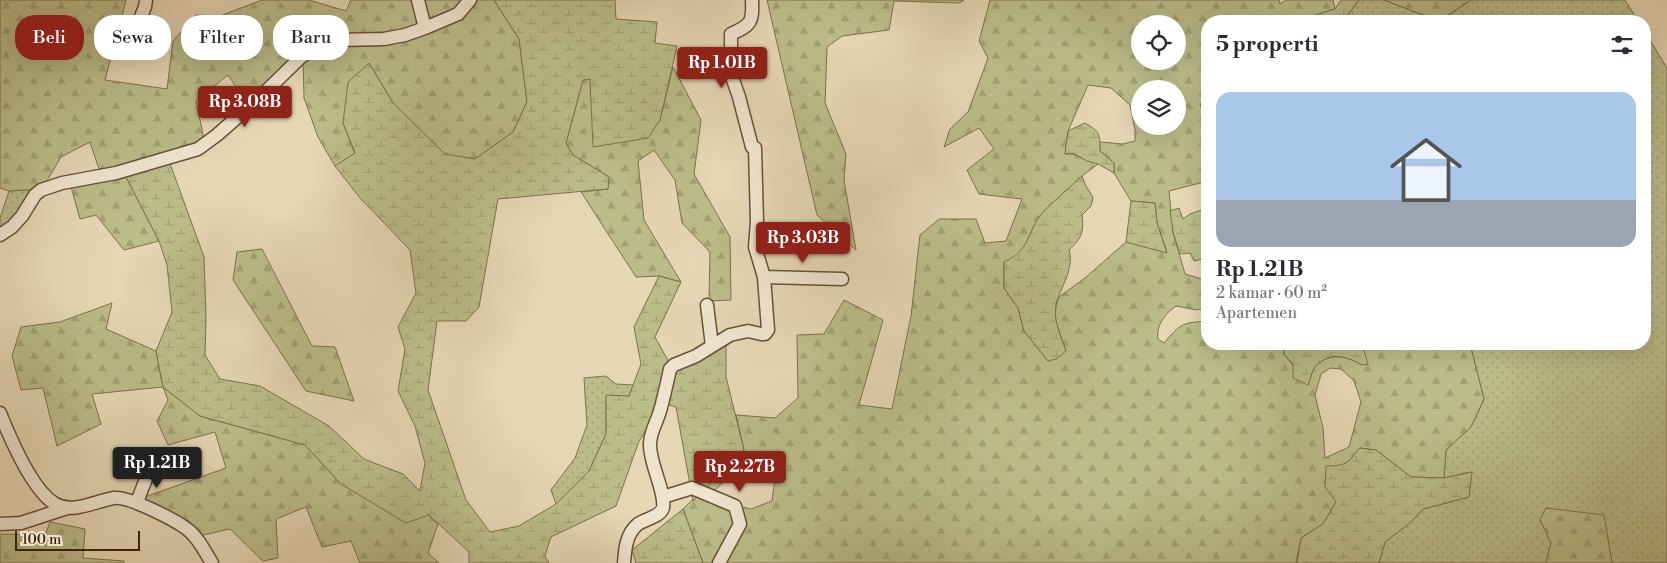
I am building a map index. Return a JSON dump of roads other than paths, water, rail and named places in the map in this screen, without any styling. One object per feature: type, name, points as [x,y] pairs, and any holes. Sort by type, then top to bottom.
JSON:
[{"type":"street","points":[[142,15],[146,7],[146,0]]},
{"type":"street","points":[[418,0],[425,28]]},
{"type":"street","points":[[0,235],[12,227],[22,216],[35,195],[41,190],[62,183],[116,173],[198,149],[259,98],[300,58],[318,45],[338,40],[384,39],[405,35],[458,14],[470,0]]},
{"type":"street","points":[[624,563],[626,540],[637,525],[660,513],[663,507],[663,497],[655,472],[650,446],[651,434],[660,410],[670,369],[674,365],[696,356],[730,335],[748,331],[765,334],[768,330],[764,277],[755,247],[757,222],[755,148],[752,147],[739,96],[731,74],[731,34],[747,27],[750,22],[752,0]]},
{"type":"street","points":[[764,277],[842,279]]},
{"type":"street","points":[[707,305],[712,346]]},
{"type":"street","points":[[0,413],[13,445],[40,490],[55,503],[67,508]]},
{"type":"street","points":[[137,502],[151,466]]},
{"type":"street","points":[[663,497],[692,488],[734,506],[740,524],[720,563]]},
{"type":"street","points":[[0,524],[21,523],[67,508],[87,506],[116,497],[137,502],[188,529],[212,563]]}]
